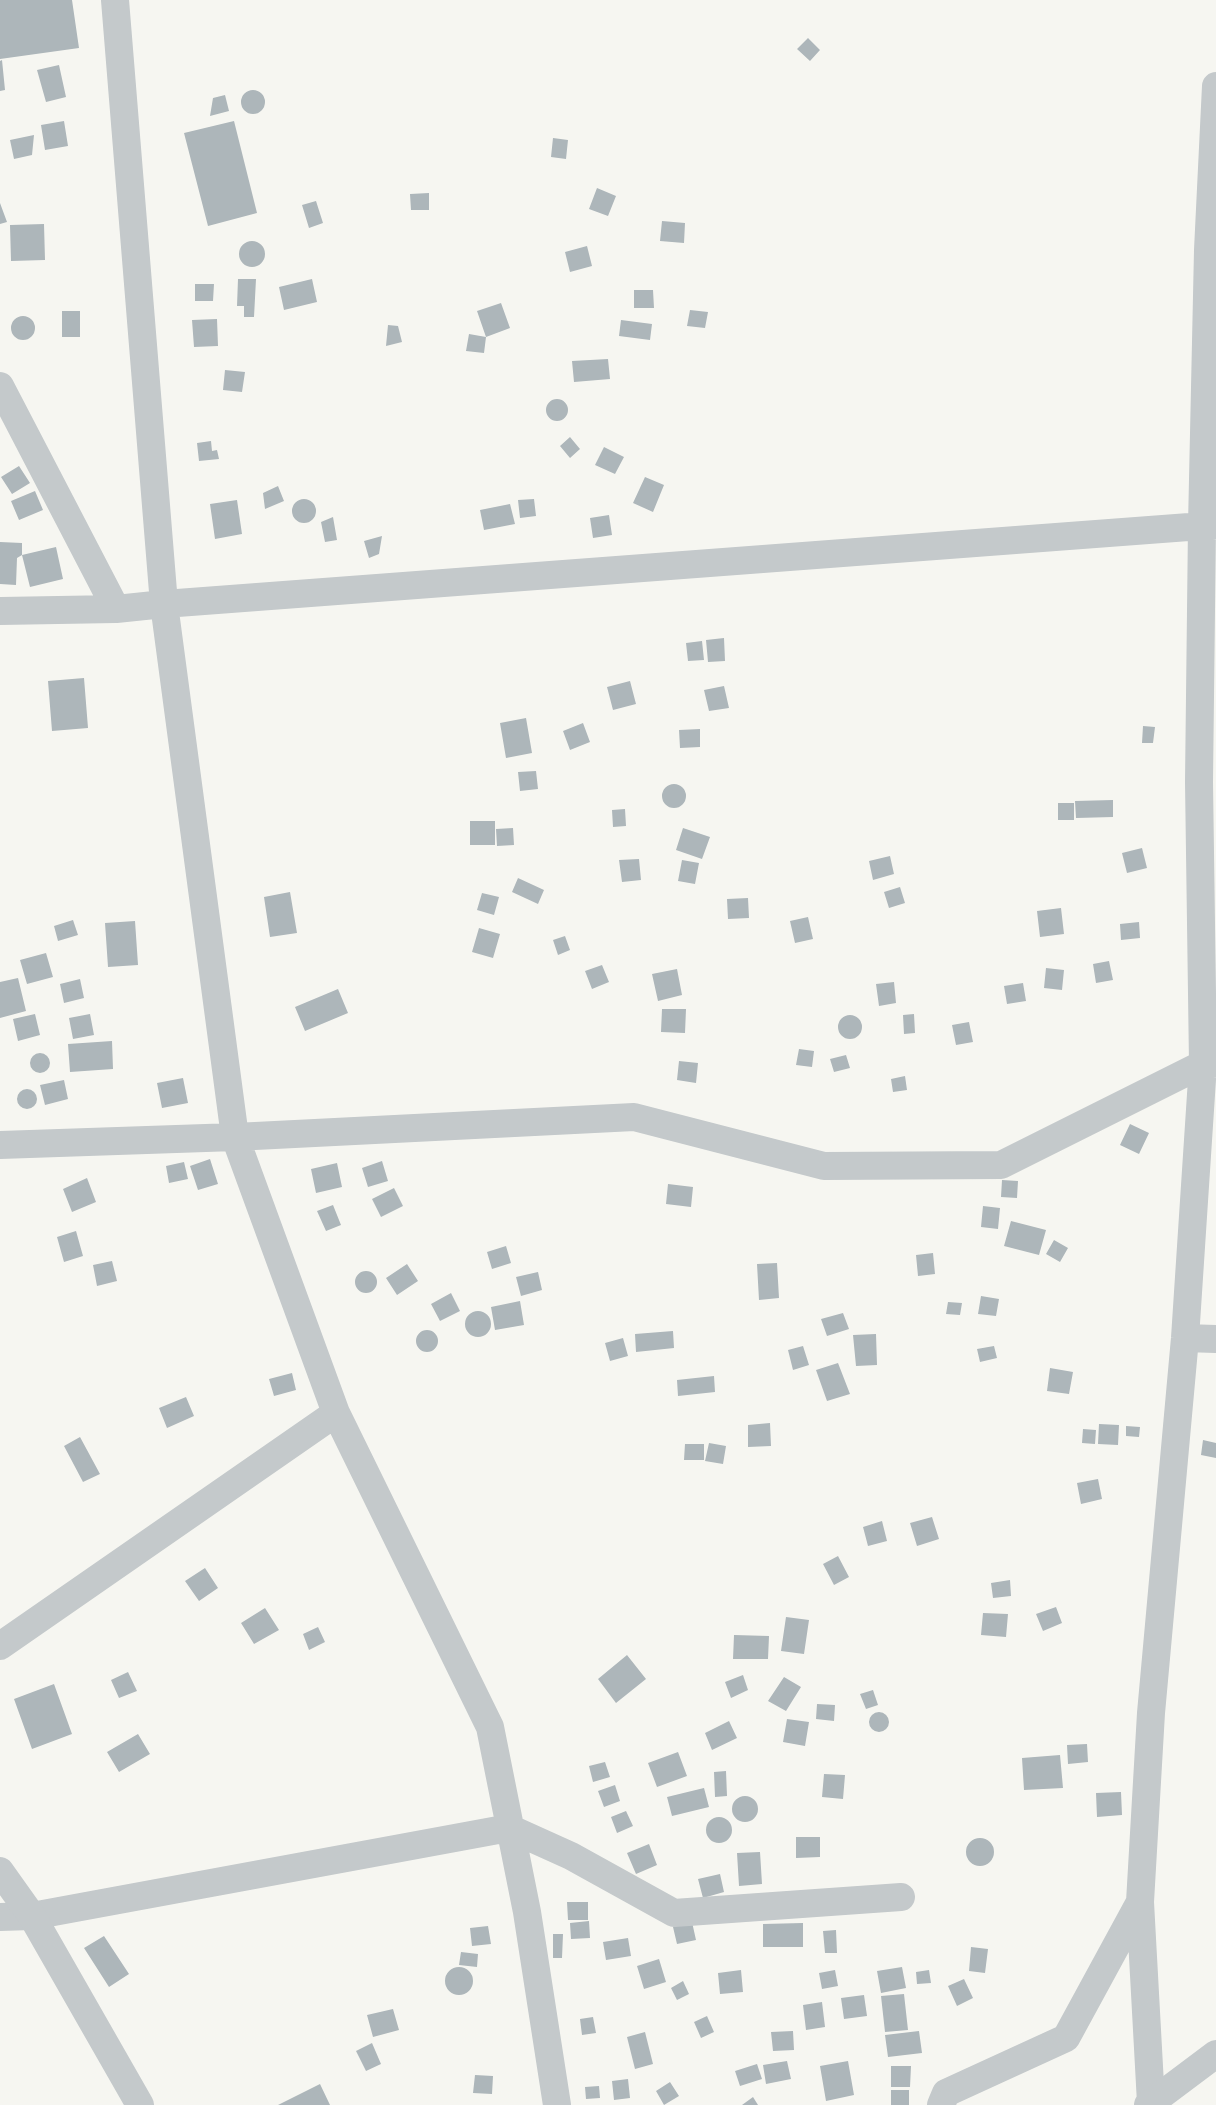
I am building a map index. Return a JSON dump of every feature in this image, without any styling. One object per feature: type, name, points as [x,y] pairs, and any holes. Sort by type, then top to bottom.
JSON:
[{"type":"street","points":[[115,0],[164,604],[235,1137],[336,1413],[490,1727],[527,1912],[558,2105]]},
{"type":"street","points":[[1149,2104],[1140,1902],[1152,1713],[1210,1064],[1207,782],[1212,250],[1216,86]]},
{"type":"street","points":[[0,386],[116,609]]},
{"type":"street","points":[[0,611],[116,609],[1209,525]]},
{"type":"street","points":[[0,1145],[235,1137],[634,1117],[824,1166],[1001,1165],[1210,1064]]},
{"type":"street","points":[[1185,1338],[1216,1339]]},
{"type":"street","points":[[0,1646],[336,1413]]},
{"type":"street","points":[[0,1917],[32,1916],[509,1828],[571,1856],[674,1913],[900,1897]]},
{"type":"street","points":[[0,1871],[32,1916],[140,2105]]},
{"type":"street","points":[[941,2105],[946,2093],[1066,2038],[1140,1902]]},
{"type":"street","points":[[1149,2104],[1216,2054]]},
{"type":"building","points":[[0,0],[72,0],[79,48],[0,59]]},
{"type":"building","points":[[808,38],[820,50],[810,61],[797,49]]},
{"type":"building","points":[[2,60],[5,90],[0,91],[0,61]]},
{"type":"building","points":[[59,65],[66,97],[46,102],[37,70]]},
{"type":"building","points":[[253,90],[262,93],[265,102],[262,111],[253,114],[244,111],[241,102],[244,93]]},
{"type":"building","points":[[225,95],[229,111],[210,116],[213,98]]},
{"type":"building","points":[[64,121],[68,146],[45,150],[41,125]]},
{"type":"building","points":[[234,121],[257,213],[208,226],[184,133]]},
{"type":"building","points":[[34,135],[32,155],[14,159],[10,140]]},
{"type":"building","points":[[553,138],[568,140],[566,159],[551,157]]},
{"type":"building","points":[[597,188],[616,196],[608,216],[589,209]]},
{"type":"building","points":[[429,193],[429,210],[411,210],[410,194]]},
{"type":"building","points":[[316,201],[323,223],[309,228],[302,205]]},
{"type":"building","points":[[0,203],[7,222],[0,224]]},
{"type":"building","points":[[662,221],[685,223],[684,243],[660,241]]},
{"type":"building","points":[[44,224],[45,260],[11,261],[10,225]]},
{"type":"building","points":[[252,241],[261,245],[265,254],[261,263],[252,267],[243,263],[239,254],[243,245]]},
{"type":"building","points":[[587,246],[592,266],[570,272],[565,252]]},
{"type":"building","points":[[238,279],[256,279],[254,317],[244,317],[244,306],[237,306]]},
{"type":"building","points":[[312,279],[317,302],[284,310],[279,287]]},
{"type":"building","points":[[195,284],[214,284],[213,301],[195,301]]},
{"type":"building","points":[[634,290],[653,290],[654,308],[634,308]]},
{"type":"building","points":[[501,303],[510,328],[486,337],[477,311]]},
{"type":"building","points":[[690,310],[708,312],[705,328],[687,326]]},
{"type":"building","points":[[62,311],[80,311],[80,337],[62,337]]},
{"type":"building","points":[[18,316],[28,316],[35,323],[35,333],[28,340],[18,340],[11,333],[11,323]]},
{"type":"building","points":[[217,319],[218,346],[194,347],[192,320]]},
{"type":"building","points":[[621,320],[652,324],[650,340],[619,336]]},
{"type":"building","points":[[388,325],[398,326],[402,342],[386,346]]},
{"type":"building","points":[[469,334],[486,337],[484,353],[466,351]]},
{"type":"building","points":[[608,359],[610,379],[574,382],[572,361]]},
{"type":"building","points":[[225,370],[245,372],[242,392],[223,390]]},
{"type":"building","points":[[557,399],[565,402],[568,410],[565,418],[557,421],[549,418],[546,410],[549,402]]},
{"type":"building","points":[[570,437],[580,449],[570,458],[560,446]]},
{"type":"building","points":[[211,441],[212,451],[217,450],[219,459],[199,461],[197,443]]},
{"type":"building","points":[[604,447],[624,457],[615,474],[595,465]]},
{"type":"building","points":[[19,466],[30,483],[12,494],[1,477]]},
{"type":"building","points":[[645,477],[664,485],[653,512],[633,503]]},
{"type":"building","points":[[278,486],[284,501],[265,509],[263,493]]},
{"type":"building","points":[[35,491],[43,510],[19,520],[11,501]]},
{"type":"building","points":[[304,499],[312,503],[316,511],[312,519],[304,523],[296,519],[292,511],[296,503]]},
{"type":"building","points":[[534,499],[536,516],[520,518],[518,500]]},
{"type":"building","points":[[237,500],[242,534],[215,539],[210,504]]},
{"type":"building","points":[[510,504],[515,524],[484,530],[480,510]]},
{"type":"building","points":[[609,515],[612,535],[593,538],[590,518]]},
{"type":"building","points":[[333,517],[337,540],[325,542],[321,522]]},
{"type":"building","points":[[382,536],[379,554],[369,558],[364,541]]},
{"type":"building","points":[[0,542],[22,543],[22,555],[17,558],[16,585],[0,584]]},
{"type":"building","points":[[56,547],[63,579],[30,587],[22,555]]},
{"type":"building","points":[[724,638],[725,661],[708,662],[706,640]]},
{"type":"building","points":[[702,641],[704,660],[688,661],[686,643]]},
{"type":"building","points":[[84,678],[88,728],[52,731],[48,681]]},
{"type":"building","points":[[630,681],[636,704],[613,710],[607,687]]},
{"type":"building","points":[[724,686],[729,708],[709,711],[704,690]]},
{"type":"building","points":[[526,718],[532,753],[506,758],[500,723]]},
{"type":"building","points":[[583,723],[590,742],[570,750],[563,731]]},
{"type":"building","points":[[1143,726],[1155,727],[1153,743],[1142,743]]},
{"type":"building","points":[[700,729],[700,747],[680,748],[679,730]]},
{"type":"building","points":[[536,771],[538,789],[520,791],[518,772]]},
{"type":"building","points":[[674,784],[683,787],[686,796],[683,805],[674,808],[665,805],[662,796],[665,787]]},
{"type":"building","points":[[1113,800],[1113,817],[1076,818],[1075,801]]},
{"type":"building","points":[[1058,803],[1074,803],[1074,820],[1058,820]]},
{"type":"building","points":[[625,809],[626,826],[613,827],[612,810]]},
{"type":"building","points":[[470,821],[495,821],[495,845],[470,845]]},
{"type":"building","points":[[513,828],[514,845],[497,846],[496,829]]},
{"type":"building","points":[[683,828],[710,837],[702,859],[676,850]]},
{"type":"building","points":[[1142,848],[1147,868],[1127,873],[1122,853]]},
{"type":"building","points":[[890,856],[894,874],[873,880],[869,861]]},
{"type":"building","points":[[639,859],[641,880],[622,882],[619,860]]},
{"type":"building","points":[[682,860],[699,863],[695,884],[678,881]]},
{"type":"building","points":[[518,878],[544,890],[538,904],[512,892]]},
{"type":"building","points":[[900,887],[905,903],[889,908],[884,892]]},
{"type":"building","points":[[290,892],[297,933],[270,937],[264,897]]},
{"type":"building","points":[[482,893],[499,897],[494,915],[477,910]]},
{"type":"building","points":[[748,898],[749,918],[728,919],[727,899]]},
{"type":"building","points":[[1061,908],[1064,934],[1040,937],[1037,911]]},
{"type":"building","points":[[808,917],[813,939],[795,943],[790,921]]},
{"type":"building","points":[[73,920],[78,935],[58,941],[54,926]]},
{"type":"building","points":[[135,921],[138,965],[108,967],[105,923]]},
{"type":"building","points":[[1139,922],[1140,938],[1121,940],[1120,924]]},
{"type":"building","points":[[479,928],[500,934],[493,958],[472,952]]},
{"type":"building","points":[[565,936],[570,950],[558,955],[553,940]]},
{"type":"building","points":[[46,953],[53,977],[27,984],[20,960]]},
{"type":"building","points":[[1109,961],[1113,980],[1096,983],[1093,964]]},
{"type":"building","points":[[602,965],[609,982],[592,989],[585,971]]},
{"type":"building","points":[[1046,968],[1064,970],[1062,990],[1044,988]]},
{"type":"building","points":[[677,969],[682,995],[658,1001],[652,974]]},
{"type":"building","points":[[18,978],[26,1011],[0,1018],[0,982]]},
{"type":"building","points":[[80,979],[84,998],[64,1003],[60,984]]},
{"type":"building","points":[[894,982],[896,1003],[879,1006],[876,984]]},
{"type":"building","points":[[1023,983],[1026,1001],[1007,1004],[1004,986]]},
{"type":"building","points":[[338,989],[348,1013],[305,1031],[295,1007]]},
{"type":"building","points":[[662,1009],[686,1009],[685,1033],[661,1032]]},
{"type":"building","points":[[35,1014],[40,1035],[18,1041],[13,1019]]},
{"type":"building","points":[[90,1014],[94,1035],[73,1039],[69,1018]]},
{"type":"building","points":[[914,1014],[915,1033],[904,1034],[903,1015]]},
{"type":"building","points":[[850,1015],[858,1019],[862,1027],[858,1035],[850,1039],[842,1035],[838,1027],[842,1019]]},
{"type":"building","points":[[969,1022],[973,1042],[956,1045],[952,1025]]},
{"type":"building","points":[[112,1041],[113,1069],[70,1072],[68,1044]]},
{"type":"building","points":[[799,1049],[814,1051],[812,1067],[796,1065]]},
{"type":"building","points":[[40,1053],[47,1056],[50,1063],[47,1070],[40,1073],[33,1070],[30,1063],[33,1056]]},
{"type":"building","points":[[846,1055],[850,1068],[834,1072],[830,1059]]},
{"type":"building","points":[[679,1061],[698,1063],[696,1083],[677,1080]]},
{"type":"building","points":[[905,1076],[907,1090],[893,1092],[891,1079]]},
{"type":"building","points":[[183,1078],[188,1103],[162,1108],[157,1083]]},
{"type":"building","points":[[64,1080],[68,1099],[45,1105],[40,1085]]},
{"type":"building","points":[[27,1089],[34,1092],[37,1099],[34,1106],[27,1109],[20,1106],[17,1099],[20,1092]]},
{"type":"building","points":[[1130,1124],[1149,1133],[1139,1154],[1120,1145]]},
{"type":"building","points":[[210,1159],[218,1184],[198,1190],[190,1166]]},
{"type":"building","points":[[382,1161],[388,1181],[368,1187],[362,1168]]},
{"type":"building","points":[[184,1162],[188,1179],[169,1183],[166,1166]]},
{"type":"building","points":[[337,1163],[342,1187],[316,1193],[311,1169]]},
{"type":"building","points":[[87,1178],[96,1202],[72,1212],[63,1189]]},
{"type":"building","points":[[1002,1180],[1018,1181],[1017,1198],[1001,1197]]},
{"type":"building","points":[[668,1184],[693,1187],[691,1207],[666,1204]]},
{"type":"building","points":[[394,1188],[403,1206],[381,1217],[372,1199]]},
{"type":"building","points":[[333,1205],[341,1225],[326,1231],[317,1211]]},
{"type":"building","points":[[983,1206],[1000,1208],[998,1229],[981,1227]]},
{"type":"building","points":[[1011,1221],[1046,1230],[1039,1255],[1004,1246]]},
{"type":"building","points":[[76,1231],[83,1256],[64,1262],[57,1237]]},
{"type":"building","points":[[1054,1240],[1068,1248],[1060,1262],[1046,1254]]},
{"type":"building","points":[[506,1246],[511,1263],[492,1269],[487,1252]]},
{"type":"building","points":[[933,1253],[935,1274],[918,1276],[916,1255]]},
{"type":"building","points":[[112,1261],[117,1281],[97,1286],[93,1265]]},
{"type":"building","points":[[777,1263],[779,1298],[759,1300],[757,1264]]},
{"type":"building","points":[[407,1264],[418,1281],[397,1295],[386,1278]]},
{"type":"building","points":[[366,1271],[374,1274],[377,1282],[374,1290],[366,1293],[358,1290],[355,1282],[358,1274]]},
{"type":"building","points":[[538,1272],[542,1290],[521,1296],[516,1277]]},
{"type":"building","points":[[451,1293],[460,1311],[440,1321],[431,1304]]},
{"type":"building","points":[[981,1296],[999,1299],[996,1316],[978,1314]]},
{"type":"building","points":[[520,1301],[524,1325],[495,1330],[491,1307]]},
{"type":"building","points":[[948,1302],[962,1303],[960,1315],[946,1314]]},
{"type":"building","points":[[478,1311],[487,1315],[491,1324],[487,1333],[478,1337],[469,1333],[465,1324],[469,1315]]},
{"type":"building","points":[[843,1313],[849,1329],[827,1336],[821,1319]]},
{"type":"building","points":[[427,1330],[435,1333],[438,1341],[435,1349],[427,1352],[419,1349],[416,1341],[419,1333]]},
{"type":"building","points":[[673,1331],[674,1348],[636,1352],[635,1334]]},
{"type":"building","points":[[876,1334],[877,1365],[856,1366],[853,1335]]},
{"type":"building","points":[[623,1338],[628,1356],[610,1361],[605,1343]]},
{"type":"building","points":[[803,1346],[809,1365],[793,1370],[788,1350]]},
{"type":"building","points":[[994,1346],[997,1358],[980,1362],[977,1349]]},
{"type":"building","points":[[838,1363],[850,1394],[827,1401],[816,1370]]},
{"type":"building","points":[[1050,1368],[1073,1372],[1069,1394],[1047,1391]]},
{"type":"building","points":[[292,1373],[296,1390],[274,1396],[269,1379]]},
{"type":"building","points":[[714,1376],[715,1392],[678,1396],[677,1380]]},
{"type":"building","points":[[186,1397],[194,1416],[167,1428],[159,1408]]},
{"type":"building","points":[[770,1423],[771,1446],[748,1447],[748,1425]]},
{"type":"building","points":[[1099,1424],[1119,1425],[1118,1445],[1098,1444]]},
{"type":"building","points":[[1126,1426],[1140,1427],[1139,1437],[1126,1436]]},
{"type":"building","points":[[1083,1429],[1096,1430],[1095,1444],[1082,1443]]},
{"type":"building","points":[[80,1437],[100,1474],[83,1482],[64,1446]]},
{"type":"building","points":[[1203,1440],[1216,1443],[1216,1458],[1201,1455]]},
{"type":"building","points":[[709,1443],[726,1446],[723,1464],[705,1461]]},
{"type":"building","points":[[685,1444],[704,1444],[704,1460],[684,1460]]},
{"type":"building","points":[[1098,1479],[1102,1499],[1081,1504],[1077,1483]]},
{"type":"building","points":[[932,1517],[939,1539],[917,1546],[910,1523]]},
{"type":"building","points":[[882,1521],[887,1541],[868,1546],[863,1527]]},
{"type":"building","points":[[838,1556],[849,1577],[834,1585],[823,1564]]},
{"type":"building","points":[[205,1568],[218,1588],[199,1601],[185,1581]]},
{"type":"building","points":[[1010,1580],[1011,1596],[993,1598],[991,1583]]},
{"type":"building","points":[[1056,1607],[1062,1623],[1043,1631],[1036,1614]]},
{"type":"building","points":[[265,1608],[279,1630],[254,1644],[241,1623]]},
{"type":"building","points":[[983,1613],[1008,1614],[1006,1637],[981,1635]]},
{"type":"building","points":[[786,1617],[809,1620],[804,1654],[781,1651]]},
{"type":"building","points":[[318,1627],[325,1642],[309,1650],[303,1634]]},
{"type":"building","points":[[734,1635],[769,1636],[768,1659],[733,1659]]},
{"type":"building","points":[[627,1655],[646,1679],[616,1703],[598,1679]]},
{"type":"building","points":[[128,1672],[137,1691],[119,1698],[111,1680]]},
{"type":"building","points":[[743,1675],[748,1690],[731,1698],[725,1682]]},
{"type":"building","points":[[784,1677],[801,1687],[786,1711],[768,1701]]},
{"type":"building","points":[[54,1684],[72,1734],[32,1749],[14,1699]]},
{"type":"building","points":[[873,1690],[878,1705],[866,1709],[860,1694]]},
{"type":"building","points":[[817,1704],[835,1705],[834,1721],[816,1719]]},
{"type":"building","points":[[879,1712],[886,1715],[889,1722],[886,1729],[879,1732],[872,1729],[869,1722],[872,1715]]},
{"type":"building","points":[[787,1719],[809,1722],[805,1746],[783,1742]]},
{"type":"building","points":[[729,1721],[737,1738],[712,1750],[705,1733]]},
{"type":"building","points":[[138,1734],[150,1754],[119,1772],[107,1752]]},
{"type":"building","points":[[1087,1744],[1088,1762],[1068,1764],[1067,1745]]},
{"type":"building","points":[[678,1752],[687,1776],[657,1787],[648,1763]]},
{"type":"building","points":[[1060,1755],[1063,1788],[1024,1790],[1022,1758]]},
{"type":"building","points":[[605,1762],[610,1777],[593,1782],[589,1766]]},
{"type":"building","points":[[726,1771],[727,1796],[715,1797],[714,1772]]},
{"type":"building","points":[[824,1774],[845,1775],[843,1799],[822,1797]]},
{"type":"building","points":[[615,1785],[620,1801],[604,1807],[598,1791]]},
{"type":"building","points":[[704,1788],[709,1807],[672,1816],[667,1797]]},
{"type":"building","points":[[1121,1792],[1122,1815],[1097,1817],[1096,1793]]},
{"type":"building","points":[[745,1796],[754,1800],[758,1809],[754,1818],[745,1822],[736,1818],[732,1809],[736,1800]]},
{"type":"building","points":[[626,1811],[633,1826],[617,1833],[611,1817]]},
{"type":"building","points":[[719,1817],[728,1821],[732,1830],[728,1839],[719,1843],[710,1839],[706,1830],[710,1821]]},
{"type":"building","points":[[796,1837],[820,1837],[820,1857],[796,1858]]},
{"type":"building","points":[[980,1838],[990,1842],[994,1852],[990,1862],[980,1866],[970,1862],[966,1852],[970,1842]]},
{"type":"building","points":[[649,1844],[657,1865],[636,1874],[627,1853]]},
{"type":"building","points":[[760,1852],[762,1884],[739,1886],[737,1853]]},
{"type":"building","points":[[720,1874],[724,1892],[703,1898],[698,1879]]},
{"type":"building","points":[[567,1902],[588,1902],[588,1920],[568,1920]]},
{"type":"building","points":[[589,1921],[590,1938],[571,1939],[570,1923]]},
{"type":"building","points":[[692,1922],[696,1940],[677,1944],[673,1927]]},
{"type":"building","points":[[803,1923],[803,1947],[763,1947],[763,1924]]},
{"type":"building","points":[[488,1926],[491,1944],[472,1946],[470,1928]]},
{"type":"building","points":[[836,1930],[837,1953],[825,1953],[823,1931]]},
{"type":"building","points":[[553,1934],[563,1934],[562,1958],[553,1958]]},
{"type":"building","points":[[104,1936],[129,1974],[109,1987],[84,1948]]},
{"type":"building","points":[[628,1938],[631,1956],[606,1960],[603,1942]]},
{"type":"building","points":[[971,1947],[988,1949],[985,1973],[969,1971]]},
{"type":"building","points":[[461,1952],[478,1954],[477,1967],[459,1965]]},
{"type":"building","points":[[659,1959],[666,1982],[644,1989],[637,1966]]},
{"type":"building","points":[[459,1967],[469,1971],[473,1981],[469,1991],[459,1995],[449,1991],[445,1981],[449,1971]]},
{"type":"building","points":[[902,1967],[906,1988],[881,1993],[877,1971]]},
{"type":"building","points":[[741,1970],[743,1992],[720,1994],[718,1973]]},
{"type":"building","points":[[835,1970],[838,1986],[822,1989],[819,1973]]},
{"type":"building","points":[[929,1970],[931,1983],[917,1984],[916,1972]]},
{"type":"building","points":[[964,1979],[973,1998],[957,2006],[948,1986]]},
{"type":"building","points":[[683,1981],[689,1994],[677,2000],[671,1988]]},
{"type":"building","points":[[904,1994],[908,2030],[885,2032],[881,1996]]},
{"type":"building","points":[[864,1995],[867,2016],[844,2019],[841,1998]]},
{"type":"building","points":[[822,2002],[825,2027],[806,2030],[803,2005]]},
{"type":"building","points":[[393,2009],[399,2030],[373,2037],[367,2015]]},
{"type":"building","points":[[707,2016],[714,2032],[701,2038],[694,2022]]},
{"type":"building","points":[[593,2017],[596,2033],[582,2035],[580,2019]]},
{"type":"building","points":[[793,2031],[794,2050],[773,2051],[771,2032]]},
{"type":"building","points":[[919,2031],[922,2053],[888,2057],[885,2035]]},
{"type":"building","points":[[645,2032],[653,2064],[635,2069],[627,2037]]},
{"type":"building","points":[[372,2043],[381,2064],[366,2071],[356,2051]]},
{"type":"building","points":[[787,2061],[791,2079],[766,2084],[763,2065]]},
{"type":"building","points":[[848,2061],[854,2095],[826,2101],[820,2066]]},
{"type":"building","points":[[757,2064],[762,2079],[740,2086],[735,2071]]},
{"type":"building","points":[[891,2066],[911,2066],[910,2087],[891,2087]]},
{"type":"building","points":[[475,2075],[493,2076],[492,2094],[473,2093]]},
{"type":"building","points":[[628,2079],[630,2098],[614,2100],[612,2081]]},
{"type":"building","points":[[670,2082],[679,2096],[664,2105],[656,2091]]},
{"type":"building","points":[[320,2084],[330,2105],[278,2105]]},
{"type":"building","points":[[599,2086],[600,2098],[586,2099],[585,2087]]},
{"type":"building","points":[[891,2090],[909,2090],[909,2105],[891,2105]]},
{"type":"building","points":[[753,2097],[758,2105],[742,2105]]}]
